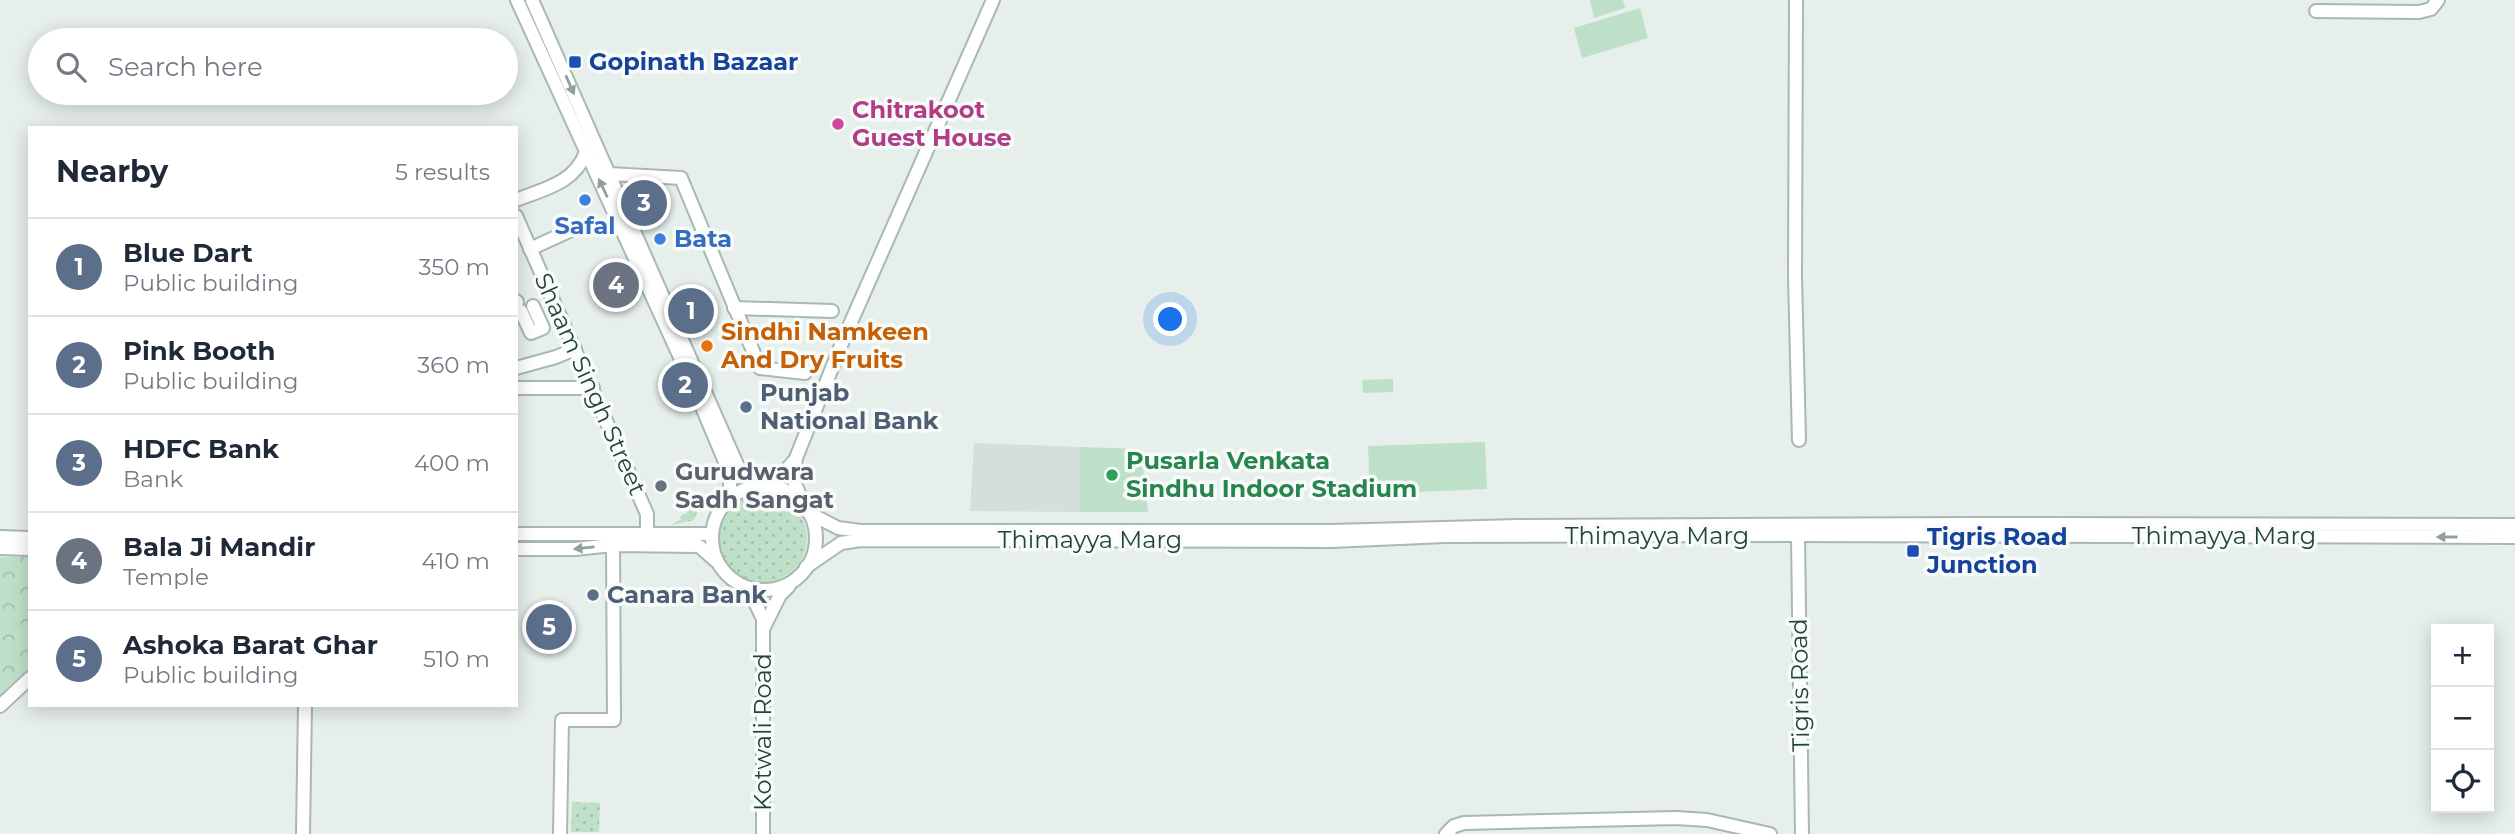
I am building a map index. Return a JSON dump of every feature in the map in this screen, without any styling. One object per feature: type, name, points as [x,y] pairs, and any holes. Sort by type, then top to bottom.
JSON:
[{"type":"street","points":[[517,0],[735,472],[783,490],[806,508]]},
{"type":"street","points":[[532,0],[735,472],[726,502]]},
{"type":"street","points":[[719,564],[713,550],[712,534],[719,511],[737,493],[767,486],[785,474],[796,458],[844,338],[993,0]]},
{"type":"street","points":[[1796,0],[1795,277],[1799,440]]},
{"type":"street","points":[[2316,11],[2419,12],[2431,9],[2438,0]]},
{"type":"street","points":[[518,199],[561,182],[579,168],[586,152]]},
{"type":"street","points":[[609,174],[681,178],[760,368],[805,373]]},
{"type":"street","name":"Shaam Singh Street","points":[[518,222],[647,514],[647,533]]},
{"type":"street","points":[[530,249],[580,226]]},
{"type":"street","points":[[518,335],[537,334],[522,305]]},
{"type":"street","points":[[734,308],[832,311]]},
{"type":"street","points":[[518,367],[575,349]]},
{"type":"street","points":[[518,388],[593,388]]},
{"type":"street","points":[[762,630],[780,595],[803,572],[813,554],[814,526],[793,478],[796,458]]},
{"type":"street","name":"Thimayya Marg","points":[[806,508],[838,528],[861,531],[1331,536],[1518,526],[2515,525]]},
{"type":"street","points":[[518,534],[712,534]]},
{"type":"street","name":"Thimayya Marg","points":[[803,572],[841,543],[861,540],[1331,536],[2515,537]]},
{"type":"street","name":"Tigris Road","points":[[1798,536],[1802,834]]},
{"type":"street","points":[[0,537],[28,538]]},
{"type":"street","points":[[560,834],[562,720],[614,720],[614,545]]},
{"type":"street","points":[[518,548],[699,546],[727,575],[751,594],[763,619],[762,630]]},
{"type":"street","points":[[0,548],[28,549]]},
{"type":"street","points":[[738,583],[754,589],[770,589],[785,585],[803,572]]},
{"type":"street","name":"Kotwali Road","points":[[762,630],[763,834]]},
{"type":"street","points":[[0,706],[28,680]]},
{"type":"street","points":[[303,834],[305,707]]},
{"type":"street","points":[[1446,834],[1454,826],[1464,823],[1676,817],[1707,820],[1770,834]]},
{"type":"shaded area","points":[[974,443],[1080,447],[1080,512],[970,511]]},
{"type":"green space","points":[[1590,0],[1623,0],[1625,8],[1594,18]]},
{"type":"green space","points":[[1640,8],[1648,38],[1582,58],[1574,28]]},
{"type":"green space","points":[[1393,379],[1393,392],[1363,393],[1362,380]]},
{"type":"green space","points":[[1485,442],[1487,489],[1370,494],[1368,446]]},
{"type":"green space","name":"Pusarla Venkata Sindhu Indoor Stadium","points":[[1080,447],[1141,449],[1148,512],[1080,512]]},
{"type":"green space","points":[[754,494],[772,494],[788,501],[800,513],[807,529],[807,547],[800,563],[788,575],[772,582],[754,582],[738,575],[726,563],[719,547],[719,529],[726,513],[738,501]]},
{"type":"green space","points":[[700,506],[701,510],[698,510],[694,520],[672,525],[689,509]]},
{"type":"green space","points":[[0,557],[28,557],[28,672],[0,698]]},
{"type":"green space","points":[[572,802],[600,803],[599,832],[571,832]]},
{"type":"place","name":"Gopinath Bazaar","points":[[575,62]]},
{"type":"place","name":"Chitrakoot Guest House","points":[[838,124]]},
{"type":"place","name":"Safal","points":[[585,200]]},
{"type":"place","name":"HDFC Bank","points":[[644,203]]},
{"type":"place","name":"Bata","points":[[660,239]]},
{"type":"place","name":"Bala Ji Mandir","points":[[616,285]]},
{"type":"place","name":"Blue Dart","points":[[691,311]]},
{"type":"place","name":"Sindhi Namkeen And Dry Fruits","points":[[707,346]]},
{"type":"place","name":"Pink Booth","points":[[685,385]]},
{"type":"place","name":"Punjab National Bank","points":[[746,407]]},
{"type":"place","name":"Pusarla Venkata Sindhu Indoor Stadium","points":[[1112,475]]},
{"type":"place","name":"Gurudwara Sadh Sangat","points":[[661,486]]},
{"type":"place","name":"Tigris Road Junction","points":[[1913,551]]},
{"type":"place","name":"Canara Bank","points":[[593,595]]},
{"type":"place","name":"Ashoka Barat Ghar","points":[[549,627]]}]
